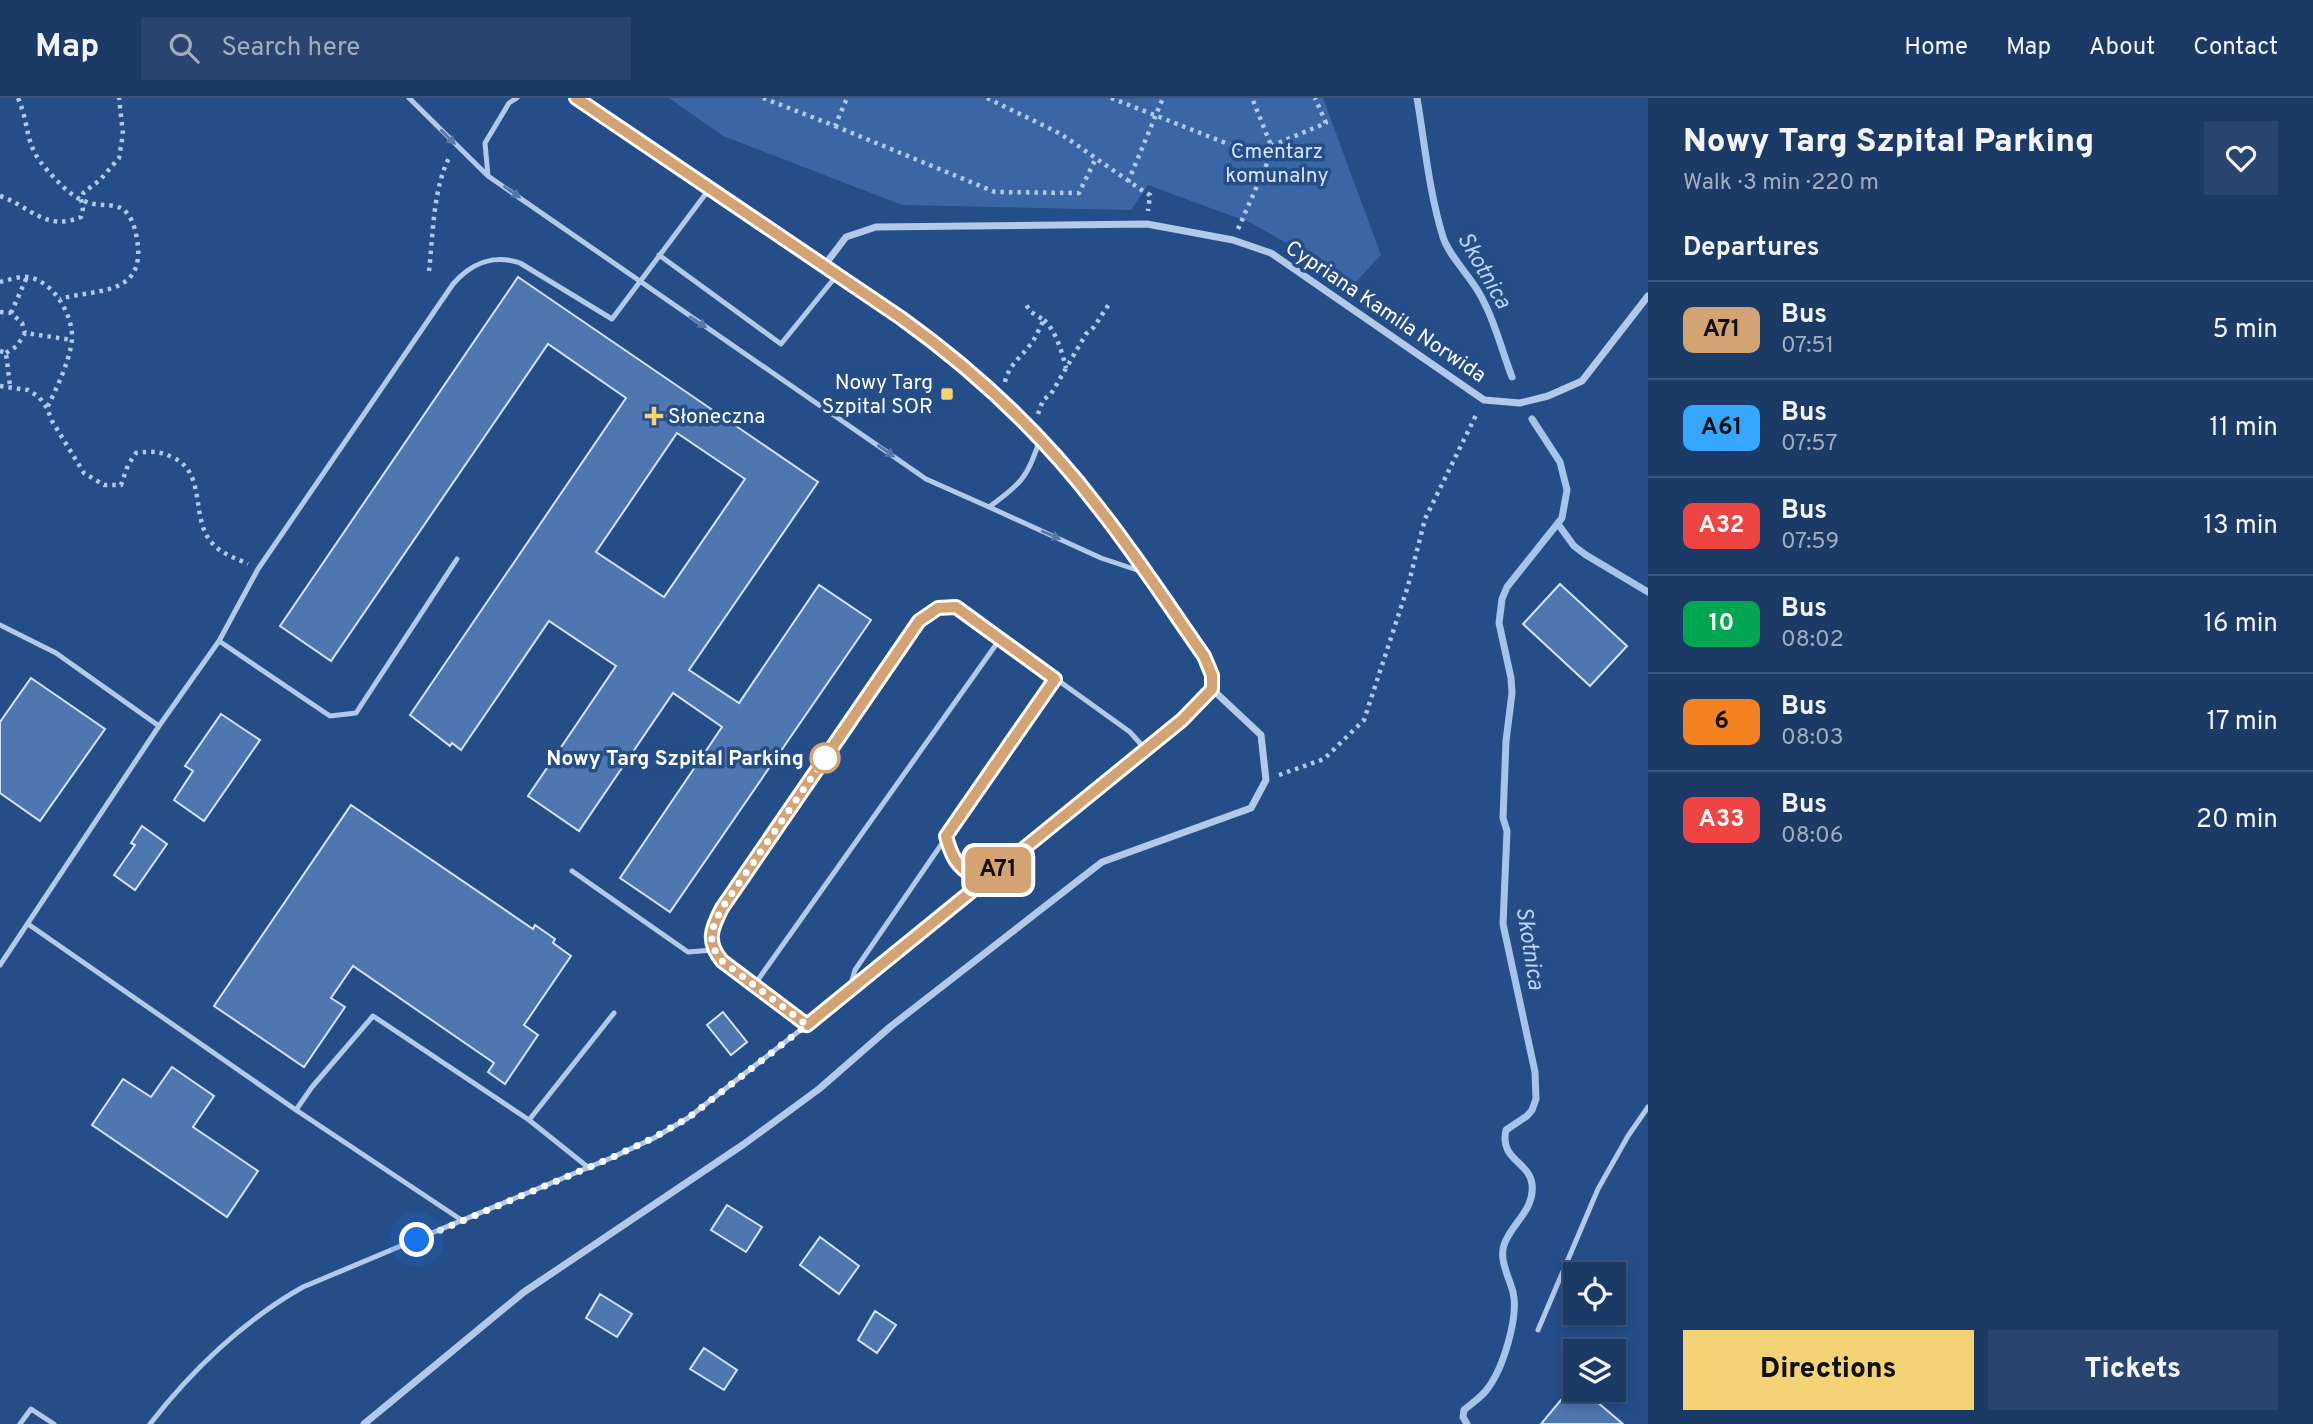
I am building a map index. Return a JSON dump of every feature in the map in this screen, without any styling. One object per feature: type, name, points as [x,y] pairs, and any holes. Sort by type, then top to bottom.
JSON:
[{"type":"street","points":[[576,98],[935,342],[974,374],[1040,438],[1098,506],[1204,656],[1212,675],[1212,689],[1182,720],[1146,750]]},
{"type":"street","name":"Cypriana Kamila Norwida","points":[[824,266],[846,237],[876,228],[1147,224],[1233,240],[1271,253],[1484,400],[1520,403],[1548,396],[1582,381],[1648,296]]},
{"type":"street","points":[[364,1424],[524,1292],[744,1144],[819,1089],[890,1027],[1102,862],[1251,808],[1266,780],[1261,735],[1212,689]]},
{"type":"lane","points":[[409,98],[488,176],[926,479],[1101,558],[1146,573]]},
{"type":"lane","points":[[488,176],[485,143],[509,103],[517,98]]},
{"type":"lane","points":[[0,965],[159,726],[219,641],[258,569],[462,273],[496,258],[508,259],[520,263],[612,319],[710,188]]},
{"type":"lane","points":[[659,255],[780,344],[837,275]]},
{"type":"lane","points":[[989,507],[1023,480],[1032,464],[1040,438]]},
{"type":"lane","points":[[219,641],[330,716],[356,713],[457,559]]},
{"type":"lane","points":[[150,1424],[201,1367],[235,1335],[279,1300],[303,1287],[589,1167],[653,1138],[688,1118],[807,1025],[849,992],[1146,750],[1130,732],[956,607],[938,608],[919,621],[714,923],[713,950],[722,961],[807,1025]]},
{"type":"lane","points":[[0,625],[56,653],[159,726]]},
{"type":"lane","points":[[755,984],[1000,639]]},
{"type":"lane","points":[[849,992],[855,970],[1055,679]]},
{"type":"lane","points":[[946,836],[951,855],[960,868],[973,876],[987,879]]},
{"type":"lane","points":[[572,871],[688,951],[713,950]]},
{"type":"lane","points":[[28,923],[296,1110],[463,1221]]},
{"type":"lane","points":[[529,1120],[614,1013]]},
{"type":"lane","points":[[296,1110],[312,1087],[373,1016],[529,1120],[589,1167]]},
{"type":"lane","points":[[1538,1330],[1598,1189],[1648,1107]]},
{"type":"lane","points":[[20,1424],[31,1409],[54,1424]]},
{"type":"path","points":[[18,98],[24,112],[32,151],[47,170],[70,193],[89,204],[114,205],[126,212],[136,232],[138,251],[133,275],[122,285],[107,291],[76,294],[60,299]]},
{"type":"path","points":[[0,195],[33,215],[51,221],[67,223],[80,217],[83,208],[81,199],[85,192],[100,180],[119,158],[123,134],[119,98]]},
{"type":"path","points":[[763,98],[995,192],[1079,193],[1096,158]]},
{"type":"path","points":[[835,126],[846,98]]},
{"type":"path","points":[[987,98],[1061,134],[1150,195],[1147,224]]},
{"type":"path","points":[[1111,98],[1269,160]]},
{"type":"path","points":[[1128,182],[1163,98]]},
{"type":"path","points":[[1233,240],[1273,150],[1252,98]]},
{"type":"path","points":[[1271,146],[1325,123],[1315,98]]},
{"type":"path","points":[[429,271],[439,190],[445,166],[456,146]]},
{"type":"path","points":[[11,313],[27,277]]},
{"type":"path","points":[[0,282],[27,277],[44,284],[60,299],[67,313],[72,340],[61,379],[47,408]]},
{"type":"path","points":[[1024,302],[1031,312],[1047,323],[1059,345],[1066,369]]},
{"type":"path","points":[[1038,414],[1043,400],[1051,394],[1086,334],[1109,304]]},
{"type":"path","points":[[0,312],[11,313],[22,323],[25,333],[17,346],[3,352],[10,386]]},
{"type":"path","points":[[1005,383],[1008,371],[1031,344],[1044,320]]},
{"type":"path","points":[[25,333],[72,340]]},
{"type":"path","points":[[0,386],[28,390],[39,397],[84,473],[104,485],[121,485],[128,465],[136,453],[153,450],[182,463],[190,472],[197,494],[198,513],[206,534],[215,546],[258,569]]},
{"type":"path","points":[[1266,780],[1324,759],[1364,720],[1408,586],[1425,519],[1484,400]]},
{"type":"green space","name":"Cmentarz komunalny","points":[[669,98],[1323,98],[1381,255],[1356,282],[1251,223],[1148,185],[1131,210],[902,205],[723,136]]},
{"type":"building","points":[[518,277],[818,482],[689,670],[739,703],[819,585],[871,620],[670,912],[620,878],[722,727],[673,693],[579,831],[528,796],[616,666],[549,621],[461,750],[452,743],[450,746],[410,715],[626,398],[548,344],[331,661],[280,626]],"holes":[[[677,433],[745,479],[664,597],[596,552]]]},
{"type":"building","points":[[1560,584],[1627,646],[1590,686],[1523,624]]},
{"type":"building","points":[[31,678],[105,729],[40,821],[0,793],[0,722]]},
{"type":"building","points":[[221,714],[260,740],[204,821],[174,800],[193,771],[185,766]]},
{"type":"building","points":[[351,805],[533,929],[535,925],[555,939],[553,943],[571,956],[524,1025],[538,1035],[505,1084],[488,1072],[494,1063],[353,966],[331,998],[345,1007],[304,1067],[214,1006]]},
{"type":"building","points":[[142,826],[167,844],[135,890],[114,875],[135,845],[131,843]]},
{"type":"building","points":[[723,1012],[747,1042],[731,1055],[707,1025]]},
{"type":"building","points":[[172,1067],[214,1096],[193,1127],[258,1171],[227,1217],[92,1125],[123,1079],[151,1097]]},
{"type":"building","points":[[727,1205],[762,1227],[746,1252],[711,1230]]},
{"type":"building","points":[[820,1237],[859,1266],[839,1294],[800,1265]]},
{"type":"building","points":[[600,1294],[632,1314],[617,1337],[586,1318]]},
{"type":"building","points":[[875,1311],[896,1325],[877,1353],[858,1340]]},
{"type":"building","points":[[704,1348],[737,1370],[724,1390],[690,1369]]},
{"type":"building","points":[[1563,1397],[1563,1402],[1597,1402],[1623,1424],[1541,1424]]},
{"type":"waterway","name":"Skotnica","points":[[1417,98],[1431,186],[1443,237],[1484,301],[1512,377]]},
{"type":"waterway","name":"Skotnica","points":[[1467,1424],[1463,1417],[1464,1410],[1480,1397],[1494,1379],[1512,1328],[1513,1292],[1503,1251],[1507,1237],[1530,1202],[1532,1193],[1530,1176],[1510,1154],[1505,1140],[1506,1130],[1527,1116],[1536,1099],[1535,1072],[1503,924],[1507,831],[1503,818],[1506,741],[1512,693],[1499,623],[1502,599],[1507,587],[1562,518],[1567,490],[1560,462],[1532,419]]},
{"type":"waterway","points":[[1558,524],[1574,546],[1648,592]]},
{"type":"bus line","name":"A71","points":[[576,98],[901,318],[974,374],[1040,438],[1098,506],[1204,656],[1212,675],[1212,689],[1182,720],[807,1025],[722,961],[713,950],[714,923],[722,908],[919,621],[938,608],[956,607],[1055,679],[946,836],[951,855],[960,868],[973,876]]},
{"type":"place","name":"Nowy Targ Szpital SOR","points":[[947,394]]},
{"type":"place","name":"Słoneczna","points":[[654,416]]},
{"type":"place","name":"Nowy Targ Szpital Parking","points":[[825,758]]},
{"type":"route","points":[[417,1240],[653,1138],[688,1118],[807,1025],[722,961],[713,950],[712,935],[714,923],[722,908],[825,758]]}]
